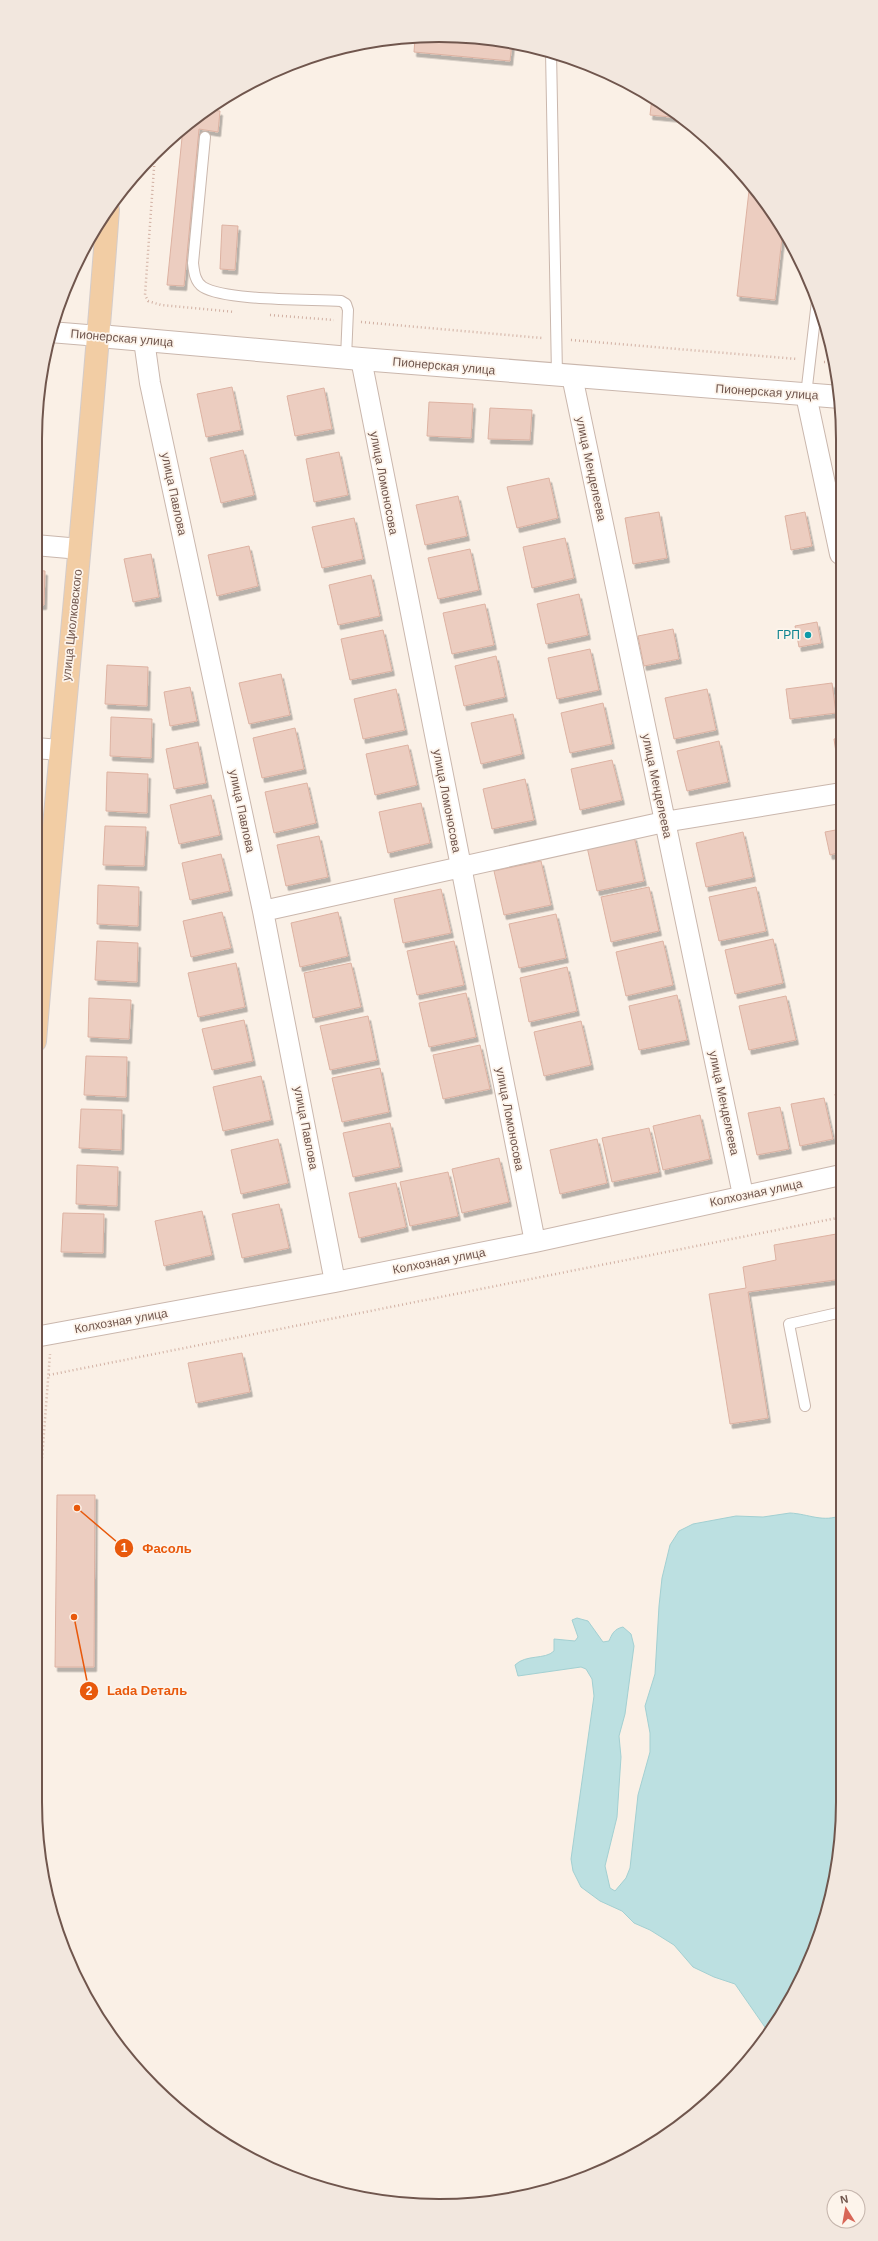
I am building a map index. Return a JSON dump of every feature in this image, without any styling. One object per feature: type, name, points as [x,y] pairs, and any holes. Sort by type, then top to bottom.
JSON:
[{"type":"main road","name":"улица Циолковского","points":[[42,908],[60,750],[80,548],[99,336],[107,221]]},
{"type":"street","name":"Пионерская улица","points":[[57,333],[353,359],[834,397]]},
{"type":"street","name":"улица Павлова","points":[[144,340],[150,383],[263,911],[335,1282]]},
{"type":"street","name":"улица Ломоносова","points":[[353,359],[460,867],[535,1242]]},
{"type":"street","name":"улица Менделеева","points":[[564,376],[664,822],[743,1195]]},
{"type":"street","points":[[806,395],[836,535]]},
{"type":"street","points":[[42,545],[80,548]]},
{"type":"street","points":[[42,749],[60,750]]},
{"type":"street","points":[[263,911],[664,822],[836,794]]},
{"type":"street","name":"Колхозная улица","points":[[43,1335],[335,1282],[535,1242],[743,1195],[836,1176]]},
{"type":"lane","points":[[551,59],[556,339],[564,376]]},
{"type":"lane","points":[[205,137],[193,263],[195,278],[202,287],[222,294],[340,301],[346,304],[353,359]]},
{"type":"lane","points":[[806,395],[816,313]]},
{"type":"lane","points":[[805,1406],[789,1324],[836,1313]]},
{"type":"path","points":[[155,161],[145,295],[148,302],[160,305],[239,312]]},
{"type":"path","points":[[262,314],[828,362]]},
{"type":"path","points":[[49,1375],[836,1218]]},
{"type":"path","points":[[42,1462],[49,1375],[43,1335]]},
{"type":"water","points":[[790,1513],[822,1518],[836,1517],[836,1802],[833,1854],[822,1905],[806,1954],[783,2000],[765,2028],[735,1984],[714,1977],[693,1967],[674,1945],[650,1930],[634,1923],[622,1911],[600,1901],[581,1887],[573,1871],[571,1859],[594,1696],[592,1679],[586,1669],[581,1667],[518,1676],[515,1665],[524,1659],[550,1654],[554,1651],[554,1639],[575,1641],[578,1637],[572,1620],[577,1618],[588,1621],[603,1642],[609,1641],[615,1630],[623,1627],[631,1634],[634,1646],[625,1714],[619,1736],[621,1757],[617,1817],[605,1866],[610,1888],[615,1891],[626,1878],[630,1868],[638,1795],[650,1752],[650,1733],[645,1706],[655,1674],[662,1578],[670,1545],[679,1531],[693,1524],[736,1516],[763,1517]]},
{"type":"building","points":[[439,42],[491,45],[511,49],[510,61],[414,52],[415,43]]},
{"type":"building","points":[[651,103],[671,117],[650,115]]},
{"type":"building","points":[[216,111],[220,111],[218,132],[199,129],[184,286],[167,285],[182,137]]},
{"type":"building","points":[[749,191],[769,218],[782,239],[775,300],[737,296]]},
{"type":"building","points":[[222,225],[238,226],[235,270],[220,269]]},
{"type":"building","points":[[232,387],[241,430],[206,437],[197,394]]},
{"type":"building","points":[[324,388],[332,429],[295,436],[287,396]]},
{"type":"building","points":[[429,402],[473,404],[471,438],[427,436]]},
{"type":"building","points":[[490,408],[532,410],[530,440],[488,439]]},
{"type":"building","points":[[243,450],[254,495],[221,503],[210,458]]},
{"type":"building","points":[[339,452],[348,495],[314,502],[306,459]]},
{"type":"building","points":[[549,478],[558,518],[517,528],[507,487]]},
{"type":"building","points":[[458,496],[467,536],[425,545],[416,505]]},
{"type":"building","points":[[659,512],[667,558],[633,564],[625,518]]},
{"type":"building","points":[[805,512],[812,546],[791,550],[785,516]]},
{"type":"building","points":[[354,518],[363,559],[322,568],[312,527]]},
{"type":"building","points":[[565,538],[574,578],[532,588],[523,547]]},
{"type":"building","points":[[249,546],[258,586],[217,596],[208,555]]},
{"type":"building","points":[[470,549],[479,590],[438,599],[428,558]]},
{"type":"building","points":[[151,554],[159,597],[133,602],[124,559]]},
{"type":"building","points":[[42,571],[45,571],[44,605],[42,605]]},
{"type":"building","points":[[371,575],[380,616],[338,625],[329,585]]},
{"type":"building","points":[[579,594],[588,635],[546,644],[537,604]]},
{"type":"building","points":[[485,604],[494,645],[452,654],[443,613]]},
{"type":"building","name":"ГРП","points":[[817,622],[821,643],[799,647],[795,626]]},
{"type":"building","points":[[673,629],[679,659],[644,666],[638,636]]},
{"type":"building","points":[[383,630],[392,671],[350,680],[341,639]]},
{"type":"building","points":[[590,649],[599,690],[557,699],[548,658]]},
{"type":"building","points":[[496,656],[505,697],[464,706],[455,666]]},
{"type":"building","points":[[107,665],[148,667],[147,706],[105,704]]},
{"type":"building","points":[[281,674],[290,715],[249,724],[239,683]]},
{"type":"building","points":[[832,683],[836,713],[790,719],[786,689]]},
{"type":"building","points":[[190,687],[197,721],[170,726],[164,692]]},
{"type":"building","points":[[396,689],[405,730],[363,739],[354,699]]},
{"type":"building","points":[[707,689],[716,730],[674,739],[665,698]]},
{"type":"building","points":[[603,703],[612,744],[570,753],[561,713]]},
{"type":"building","points":[[513,714],[522,754],[481,764],[471,723]]},
{"type":"building","points":[[111,717],[152,719],[151,758],[110,756]]},
{"type":"building","points":[[295,728],[304,769],[262,778],[253,738]]},
{"type":"building","points":[[834,739],[836,739],[836,752]]},
{"type":"building","points":[[719,741],[728,782],[687,791],[677,751]]},
{"type":"building","points":[[198,742],[206,783],[174,789],[166,749]]},
{"type":"building","points":[[408,745],[417,785],[375,795],[366,754]]},
{"type":"building","points":[[612,760],[622,800],[580,810],[571,769]]},
{"type":"building","points":[[107,772],[148,774],[147,813],[106,811]]},
{"type":"building","points":[[525,779],[534,820],[492,829],[483,789]]},
{"type":"building","points":[[307,783],[316,823],[274,833],[265,792]]},
{"type":"building","points":[[211,795],[220,835],[179,844],[170,805]]},
{"type":"building","points":[[421,803],[430,843],[388,853],[379,812]]},
{"type":"building","points":[[105,826],[146,827],[144,866],[103,865]]},
{"type":"building","points":[[836,830],[836,853],[830,855],[825,832]]},
{"type":"building","points":[[743,832],[753,877],[706,887],[696,843]]},
{"type":"building","points":[[319,836],[328,877],[286,886],[277,845]]},
{"type":"building","points":[[634,836],[644,881],[597,891],[587,847]]},
{"type":"building","points":[[221,854],[230,891],[190,900],[182,863]]},
{"type":"building","points":[[541,861],[551,905],[504,915],[494,871]]},
{"type":"building","points":[[98,885],[139,887],[138,926],[97,924]]},
{"type":"building","points":[[649,887],[659,931],[611,942],[601,897]]},
{"type":"building","points":[[756,887],[766,931],[719,941],[709,897]]},
{"type":"building","points":[[441,889],[451,933],[403,943],[394,899]]},
{"type":"building","points":[[222,912],[231,948],[191,957],[183,921]]},
{"type":"building","points":[[338,912],[348,956],[300,967],[291,923]]},
{"type":"building","points":[[556,914],[566,958],[519,968],[509,924]]},
{"type":"building","points":[[773,939],[783,983],[735,994],[725,950]]},
{"type":"building","points":[[97,941],[138,943],[137,982],[95,980]]},
{"type":"building","points":[[454,941],[464,985],[417,995],[407,951]]},
{"type":"building","points":[[663,941],[673,985],[626,996],[616,952]]},
{"type":"building","points":[[236,963],[245,1007],[198,1017],[188,973]]},
{"type":"building","points":[[351,963],[361,1007],[313,1018],[304,973]]},
{"type":"building","points":[[567,967],[577,1011],[529,1022],[520,978]]},
{"type":"building","points":[[466,993],[476,1037],[429,1047],[419,1003]]},
{"type":"building","points":[[677,995],[687,1040],[639,1050],[629,1006]]},
{"type":"building","points":[[786,996],[796,1040],[749,1050],[739,1006]]},
{"type":"building","points":[[89,998],[131,1000],[129,1039],[88,1037]]},
{"type":"building","points":[[368,1016],[377,1060],[330,1070],[320,1026]]},
{"type":"building","points":[[244,1020],[253,1061],[212,1070],[202,1029]]},
{"type":"building","points":[[581,1021],[591,1065],[544,1076],[534,1032]]},
{"type":"building","points":[[480,1045],[490,1089],[443,1099],[433,1055]]},
{"type":"building","points":[[86,1056],[127,1057],[126,1097],[84,1095]]},
{"type":"building","points":[[380,1068],[389,1112],[342,1122],[332,1078]]},
{"type":"building","points":[[261,1076],[271,1120],[223,1131],[213,1087]]},
{"type":"building","points":[[824,1098],[833,1139],[800,1146],[791,1104]]},
{"type":"building","points":[[780,1107],[789,1149],[757,1155],[748,1113]]},
{"type":"building","points":[[81,1109],[122,1110],[121,1150],[79,1148]]},
{"type":"building","points":[[700,1115],[710,1159],[663,1170],[653,1126]]},
{"type":"building","points":[[390,1123],[400,1167],[353,1177],[343,1133]]},
{"type":"building","points":[[649,1128],[659,1172],[612,1182],[602,1138]]},
{"type":"building","points":[[278,1139],[288,1183],[241,1194],[231,1150]]},
{"type":"building","points":[[597,1139],[607,1183],[560,1194],[550,1150]]},
{"type":"building","points":[[499,1158],[509,1202],[462,1213],[452,1169]]},
{"type":"building","points":[[77,1165],[118,1167],[117,1206],[76,1204]]},
{"type":"building","points":[[448,1172],[458,1216],[410,1226],[400,1182]]},
{"type":"building","points":[[396,1183],[406,1227],[359,1238],[349,1193]]},
{"type":"building","points":[[279,1204],[289,1248],[242,1258],[232,1214]]},
{"type":"building","points":[[202,1211],[212,1255],[164,1266],[155,1221]]},
{"type":"building","points":[[63,1213],[104,1214],[103,1253],[61,1252]]},
{"type":"building","points":[[836,1234],[836,1280],[748,1292],[768,1418],[730,1424],[709,1294],[746,1288],[743,1267],[776,1260],[774,1245]]},
{"type":"building","points":[[242,1353],[250,1392],[196,1403],[188,1363]]},
{"type":"building","points":[[57,1495],[95,1495],[94,1667],[55,1667]]},
{"type":"place","name":"ГРП","points":[[808,635]]},
{"type":"place","name":"Фасоль","points":[[77,1508]]},
{"type":"place","name":"Lada Dеталь","points":[[74,1617]]}]
